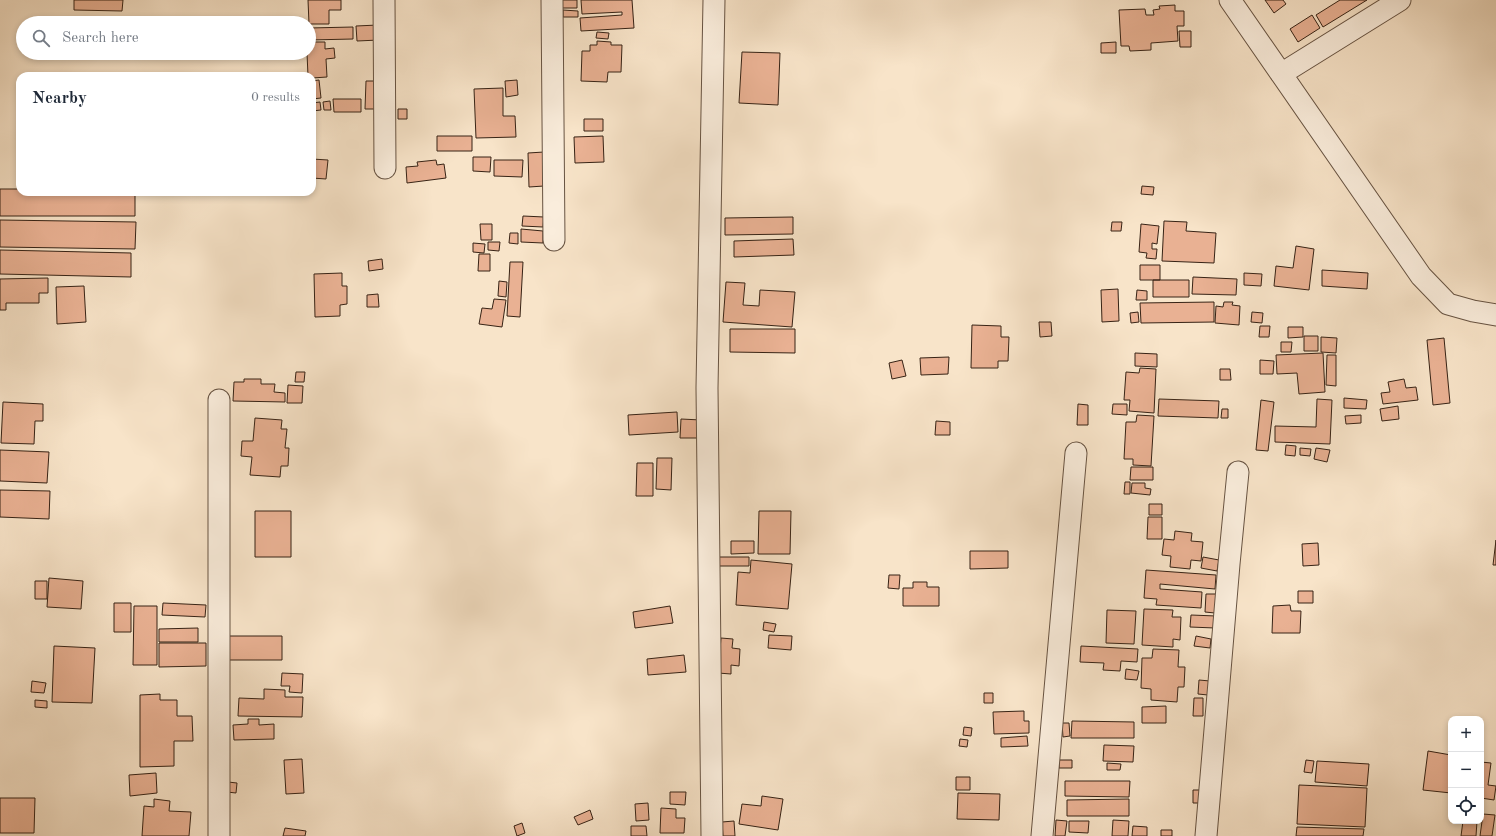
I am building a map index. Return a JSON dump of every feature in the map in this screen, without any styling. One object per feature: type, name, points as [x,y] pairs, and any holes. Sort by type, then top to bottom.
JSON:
[{"type":"street","points":[[384,0],[385,168]]},
{"type":"street","points":[[552,0],[554,240]]},
{"type":"street","points":[[712,836],[708,388],[714,0]]},
{"type":"street","points":[[1230,0],[1421,276],[1448,304],[1473,311],[1496,315]]},
{"type":"street","points":[[1281,74],[1400,0]]},
{"type":"street","points":[[219,400],[219,836]]},
{"type":"street","points":[[1042,836],[1076,453]]},
{"type":"street","points":[[1206,836],[1228,572],[1238,472]]},
{"type":"building","points":[[74,0],[123,0],[122,11],[74,10]]},
{"type":"building","points":[[308,0],[341,0],[341,10],[329,10],[329,24],[316,24],[316,16],[309,16]]},
{"type":"building","points":[[560,0],[577,0],[577,8],[560,8]]},
{"type":"building","points":[[581,0],[632,0],[634,28],[581,31],[580,18],[622,15],[622,12],[582,14]]},
{"type":"building","points":[[1265,0],[1283,0],[1286,4],[1274,13]]},
{"type":"building","points":[[1340,0],[1367,0],[1323,27],[1316,15]]},
{"type":"building","points":[[1175,5],[1175,11],[1184,11],[1184,26],[1177,26],[1178,41],[1151,43],[1151,50],[1130,51],[1129,46],[1121,46],[1119,10],[1145,9],[1146,15],[1154,15],[1153,10],[1160,9],[1159,6]]},
{"type":"building","points":[[563,10],[578,11],[578,17],[563,17]]},
{"type":"building","points":[[1312,15],[1320,28],[1298,42],[1290,29]]},
{"type":"building","points":[[378,25],[379,40],[357,41],[356,26]]},
{"type":"building","points":[[353,27],[353,39],[316,40],[316,28]]},
{"type":"building","points":[[1179,31],[1191,31],[1191,47],[1180,47]]},
{"type":"building","points":[[597,32],[609,33],[608,39],[596,38]]},
{"type":"building","points":[[597,41],[611,42],[611,45],[622,45],[621,72],[608,72],[607,82],[581,81],[582,51],[590,51],[590,45],[597,45]]},
{"type":"building","points":[[316,42],[325,42],[325,49],[334,48],[335,58],[326,59],[327,77],[316,78],[316,72],[308,72],[307,60],[316,60]]},
{"type":"building","points":[[1116,42],[1116,53],[1101,53],[1101,43]]},
{"type":"building","points":[[742,52],[780,53],[778,105],[739,103]]},
{"type":"building","points":[[316,80],[319,80],[321,98],[316,99]]},
{"type":"building","points":[[517,80],[518,95],[506,97],[505,81]]},
{"type":"building","points":[[366,81],[379,81],[378,109],[365,109]]},
{"type":"building","points":[[503,88],[503,116],[515,116],[516,137],[476,138],[474,89]]},
{"type":"building","points":[[333,99],[361,99],[361,112],[334,112]]},
{"type":"building","points":[[330,101],[331,110],[324,110],[323,102]]},
{"type":"building","points":[[316,102],[320,102],[321,110],[316,111]]},
{"type":"building","points":[[398,109],[407,109],[407,119],[398,119]]},
{"type":"building","points":[[584,119],[603,119],[603,131],[584,131]]},
{"type":"building","points":[[437,136],[472,136],[472,151],[437,151]]},
{"type":"building","points":[[603,136],[604,162],[575,163],[574,137]]},
{"type":"building","points":[[544,152],[544,186],[529,187],[528,153]]},
{"type":"building","points":[[473,157],[491,157],[490,172],[473,171]]},
{"type":"building","points":[[316,159],[328,160],[326,179],[316,178]]},
{"type":"building","points":[[436,160],[437,165],[444,164],[446,178],[407,183],[406,167],[418,166],[417,162]]},
{"type":"building","points":[[494,160],[523,160],[522,177],[494,176]]},
{"type":"building","points":[[1142,186],[1154,187],[1153,195],[1141,194]]},
{"type":"building","points":[[0,189],[16,189],[16,196],[135,196],[135,216],[0,216]]},
{"type":"building","points":[[523,216],[544,217],[543,227],[522,226]]},
{"type":"building","points":[[793,217],[793,234],[725,235],[725,218]]},
{"type":"building","points":[[0,220],[136,222],[135,249],[0,247]]},
{"type":"building","points":[[1164,221],[1187,222],[1186,231],[1216,233],[1214,263],[1162,261]]},
{"type":"building","points":[[1112,222],[1122,222],[1121,231],[1111,231]]},
{"type":"building","points":[[480,224],[492,224],[492,240],[481,240]]},
{"type":"building","points":[[1141,224],[1159,226],[1157,244],[1152,243],[1152,249],[1157,249],[1156,259],[1146,258],[1147,253],[1139,252]]},
{"type":"building","points":[[521,229],[543,231],[543,243],[521,242]]},
{"type":"building","points":[[510,233],[518,233],[518,244],[509,243]]},
{"type":"building","points":[[793,239],[794,255],[734,257],[734,241]]},
{"type":"building","points":[[488,242],[500,242],[499,251],[488,250]]},
{"type":"building","points":[[473,243],[485,244],[484,253],[473,252]]},
{"type":"building","points":[[1296,246],[1314,249],[1309,290],[1274,286],[1276,266],[1293,268]]},
{"type":"building","points":[[0,250],[131,253],[131,277],[0,274]]},
{"type":"building","points":[[479,254],[490,254],[490,271],[478,271]]},
{"type":"building","points":[[382,259],[383,269],[369,271],[368,261]]},
{"type":"building","points":[[510,262],[523,262],[520,317],[507,316]]},
{"type":"building","points":[[1140,265],[1160,265],[1160,280],[1140,280]]},
{"type":"building","points":[[1322,270],[1368,273],[1367,289],[1322,286]]},
{"type":"building","points":[[342,273],[342,286],[347,286],[347,304],[340,305],[340,316],[315,317],[314,274]]},
{"type":"building","points":[[1244,273],[1262,274],[1261,286],[1244,285]]},
{"type":"building","points":[[1193,277],[1237,279],[1236,295],[1192,294]]},
{"type":"building","points":[[48,278],[48,293],[39,293],[39,303],[6,303],[6,310],[0,310],[0,279]]},
{"type":"building","points":[[1153,280],[1189,280],[1189,297],[1153,297]]},
{"type":"building","points":[[499,281],[507,282],[506,297],[498,296]]},
{"type":"building","points":[[726,282],[745,283],[743,305],[759,306],[760,290],[795,292],[792,327],[723,322]]},
{"type":"building","points":[[84,286],[86,322],[57,324],[56,287]]},
{"type":"building","points":[[1118,289],[1119,321],[1102,322],[1101,290]]},
{"type":"building","points":[[1137,290],[1147,291],[1147,300],[1136,300]]},
{"type":"building","points":[[378,294],[379,307],[367,307],[367,295]]},
{"type":"building","points":[[494,299],[506,300],[502,327],[479,324],[482,308],[492,309]]},
{"type":"building","points":[[1214,302],[1214,322],[1141,323],[1140,303]]},
{"type":"building","points":[[1224,302],[1233,302],[1232,305],[1240,306],[1239,325],[1215,323],[1216,306],[1223,307]]},
{"type":"building","points":[[1138,312],[1139,322],[1131,323],[1130,313]]},
{"type":"building","points":[[1252,312],[1263,313],[1262,323],[1251,322]]},
{"type":"building","points":[[1039,322],[1051,322],[1052,336],[1040,337]]},
{"type":"building","points":[[972,325],[1001,326],[1001,337],[1009,337],[1008,361],[998,361],[998,368],[971,368]]},
{"type":"building","points":[[1260,326],[1270,326],[1269,337],[1259,337]]},
{"type":"building","points":[[1288,327],[1303,327],[1303,337],[1288,338]]},
{"type":"building","points":[[730,329],[795,329],[795,353],[730,352]]},
{"type":"building","points":[[1304,336],[1318,336],[1318,351],[1304,351]]},
{"type":"building","points":[[1321,337],[1337,338],[1336,353],[1321,352]]},
{"type":"building","points":[[1444,338],[1450,403],[1433,405],[1427,340]]},
{"type":"building","points":[[1281,342],[1292,342],[1291,352],[1281,352]]},
{"type":"building","points":[[1135,353],[1157,354],[1157,367],[1135,366]]},
{"type":"building","points":[[1323,353],[1325,392],[1299,394],[1297,373],[1277,374],[1276,355]]},
{"type":"building","points":[[1327,355],[1336,355],[1336,386],[1326,385]]},
{"type":"building","points":[[949,357],[948,374],[921,375],[920,358]]},
{"type":"building","points":[[902,360],[906,376],[892,379],[889,363]]},
{"type":"building","points":[[1260,360],[1274,361],[1273,374],[1260,374]]},
{"type":"building","points":[[1140,368],[1156,369],[1154,413],[1129,411],[1130,400],[1124,400],[1126,372],[1139,373]]},
{"type":"building","points":[[1220,369],[1230,369],[1231,380],[1220,380]]},
{"type":"building","points":[[296,372],[305,372],[304,382],[295,382]]},
{"type":"building","points":[[244,379],[261,379],[261,384],[275,384],[274,392],[285,393],[285,402],[233,401],[234,382],[244,382]]},
{"type":"building","points":[[1404,379],[1406,388],[1416,387],[1418,400],[1383,404],[1381,393],[1390,392],[1388,382]]},
{"type":"building","points":[[288,385],[303,386],[302,403],[287,403]]},
{"type":"building","points":[[1344,398],[1367,400],[1366,409],[1344,408]]},
{"type":"building","points":[[1159,399],[1219,401],[1218,418],[1158,416]]},
{"type":"building","points":[[1317,399],[1332,400],[1330,444],[1275,442],[1275,426],[1316,427]]},
{"type":"building","points":[[1261,400],[1274,402],[1268,451],[1256,450]]},
{"type":"building","points":[[3,402],[43,404],[43,421],[35,421],[34,444],[1,443]]},
{"type":"building","points":[[1078,404],[1088,405],[1088,425],[1077,425]]},
{"type":"building","points":[[1113,404],[1127,404],[1127,415],[1112,414]]},
{"type":"building","points":[[1398,406],[1399,419],[1382,421],[1380,409]]},
{"type":"building","points":[[1222,409],[1228,409],[1228,418],[1221,418]]},
{"type":"building","points":[[677,412],[678,432],[629,435],[628,415]]},
{"type":"building","points":[[1137,415],[1154,416],[1151,466],[1133,465],[1133,459],[1124,459],[1126,422],[1136,422]]},
{"type":"building","points":[[1361,415],[1361,423],[1346,424],[1345,416]]},
{"type":"building","points":[[255,418],[282,420],[281,429],[287,429],[285,448],[289,448],[288,466],[281,466],[280,477],[250,475],[252,457],[241,456],[242,441],[253,441]]},
{"type":"building","points":[[681,419],[701,420],[700,438],[680,438]]},
{"type":"building","points":[[936,421],[950,422],[950,435],[935,435]]},
{"type":"building","points":[[1286,445],[1296,446],[1295,456],[1285,455]]},
{"type":"building","points":[[1300,448],[1311,449],[1310,456],[1300,455]]},
{"type":"building","points":[[1316,448],[1330,450],[1327,462],[1314,459]]},
{"type":"building","points":[[0,450],[49,452],[47,483],[0,481]]},
{"type":"building","points":[[657,458],[672,458],[671,490],[656,489]]},
{"type":"building","points":[[637,463],[653,463],[653,496],[636,496]]},
{"type":"building","points":[[1131,467],[1153,467],[1153,480],[1130,480]]},
{"type":"building","points":[[1125,482],[1130,482],[1130,494],[1124,494]]},
{"type":"building","points":[[1132,483],[1145,483],[1145,488],[1151,489],[1150,495],[1131,493]]},
{"type":"building","points":[[0,490],[50,491],[49,519],[0,517]]},
{"type":"building","points":[[1149,504],[1162,504],[1162,515],[1149,515]]},
{"type":"building","points":[[255,511],[291,511],[291,557],[255,557]]},
{"type":"building","points":[[759,511],[791,511],[790,554],[758,554]]},
{"type":"building","points":[[1148,517],[1162,517],[1162,539],[1147,539]]},
{"type":"building","points":[[1175,531],[1192,533],[1191,541],[1203,542],[1201,561],[1191,560],[1190,569],[1170,567],[1171,556],[1162,555],[1164,539],[1174,540]]},
{"type":"building","points":[[1496,540],[1496,565],[1493,565]]},
{"type":"building","points":[[731,541],[754,541],[754,553],[731,554]]},
{"type":"building","points":[[1318,543],[1319,565],[1303,566],[1302,544]]},
{"type":"building","points":[[970,551],[1008,551],[1008,568],[970,569]]},
{"type":"building","points":[[719,557],[749,557],[749,566],[719,566]]},
{"type":"building","points":[[1203,557],[1219,560],[1217,571],[1201,568]]},
{"type":"building","points":[[751,560],[792,564],[788,609],[736,605],[738,572],[750,573]]},
{"type":"building","points":[[1146,570],[1216,575],[1215,589],[1160,584],[1160,589],[1202,592],[1201,608],[1156,605],[1157,599],[1144,598]]},
{"type":"building","points":[[889,575],[900,575],[899,589],[888,588]]},
{"type":"building","points":[[49,578],[83,581],[81,609],[47,607]]},
{"type":"building","points":[[35,581],[47,581],[47,599],[35,599]]},
{"type":"building","points":[[913,582],[927,582],[927,587],[939,587],[939,606],[903,606],[903,588],[913,588]]},
{"type":"building","points":[[1298,591],[1313,591],[1313,603],[1298,603]]},
{"type":"building","points":[[1206,594],[1216,594],[1215,613],[1205,612]]},
{"type":"building","points":[[114,603],[131,603],[131,632],[114,632]]},
{"type":"building","points":[[163,603],[206,605],[205,617],[162,615]]},
{"type":"building","points":[[1290,605],[1291,611],[1301,611],[1300,633],[1272,633],[1273,606]]},
{"type":"building","points":[[134,606],[157,606],[157,665],[133,665]]},
{"type":"building","points":[[670,606],[673,623],[635,628],[633,612]]},
{"type":"building","points":[[1144,609],[1173,610],[1172,617],[1181,617],[1180,640],[1173,639],[1173,647],[1142,645]]},
{"type":"building","points":[[1107,610],[1136,611],[1134,644],[1106,643]]},
{"type":"building","points":[[1191,615],[1216,616],[1215,628],[1190,627]]},
{"type":"building","points":[[764,622],[776,624],[774,632],[763,630]]},
{"type":"building","points":[[198,628],[198,642],[159,642],[159,629]]},
{"type":"building","points":[[769,635],[792,636],[791,650],[768,648]]},
{"type":"building","points":[[228,636],[282,636],[282,660],[228,660]]},
{"type":"building","points":[[1196,636],[1211,639],[1210,648],[1194,646]]},
{"type":"building","points":[[721,638],[733,639],[732,648],[740,649],[739,666],[731,665],[731,674],[718,673]]},
{"type":"building","points":[[159,643],[206,643],[206,666],[159,667]]},
{"type":"building","points":[[54,646],[95,648],[92,703],[52,702]]},
{"type":"building","points":[[1081,646],[1138,649],[1137,662],[1121,661],[1120,671],[1103,670],[1104,663],[1080,662]]},
{"type":"building","points":[[1153,649],[1179,650],[1178,667],[1185,667],[1184,687],[1178,687],[1177,702],[1151,700],[1151,689],[1141,688],[1142,658],[1152,658]]},
{"type":"building","points":[[684,655],[686,672],[648,675],[647,659]]},
{"type":"building","points":[[1126,669],[1139,671],[1137,680],[1125,679]]},
{"type":"building","points":[[282,673],[303,674],[302,693],[289,692],[290,686],[281,686]]},
{"type":"building","points":[[1199,680],[1210,681],[1208,695],[1198,694]]},
{"type":"building","points":[[32,681],[46,683],[44,693],[31,692]]},
{"type":"building","points":[[264,689],[285,690],[285,697],[303,697],[302,717],[238,716],[239,698],[264,699]]},
{"type":"building","points":[[984,693],[993,693],[993,703],[984,703]]},
{"type":"building","points":[[160,694],[160,700],[177,700],[177,716],[192,716],[193,741],[174,741],[174,766],[140,767],[140,695]]},
{"type":"building","points":[[1194,698],[1203,698],[1203,716],[1193,716]]},
{"type":"building","points":[[35,700],[47,701],[47,708],[35,707]]},
{"type":"building","points":[[1166,706],[1166,723],[1142,723],[1142,707]]},
{"type":"building","points":[[1024,711],[1024,721],[1029,721],[1029,733],[994,734],[993,712]]},
{"type":"building","points":[[248,719],[259,719],[259,725],[274,724],[274,739],[234,740],[233,725],[248,724]]},
{"type":"building","points":[[1072,721],[1134,722],[1134,738],[1071,738]]},
{"type":"building","points":[[1062,723],[1069,723],[1070,736],[1063,737]]},
{"type":"building","points":[[964,727],[972,728],[971,736],[963,735]]},
{"type":"building","points":[[1027,736],[1028,746],[1001,747],[1001,738]]},
{"type":"building","points":[[960,739],[968,740],[967,747],[959,746]]},
{"type":"building","points":[[1104,745],[1134,746],[1133,762],[1103,761]]},
{"type":"building","points":[[1428,751],[1448,754],[1448,793],[1423,790]]},
{"type":"building","points":[[302,759],[304,793],[286,794],[284,760]]},
{"type":"building","points":[[1059,760],[1072,760],[1072,768],[1059,768]]},
{"type":"building","points":[[1306,760],[1314,761],[1312,773],[1304,772]]},
{"type":"building","points":[[1317,761],[1369,764],[1367,786],[1315,782]]},
{"type":"building","points":[[1484,762],[1491,763],[1488,785],[1496,786],[1494,800],[1484,798]]},
{"type":"building","points":[[1107,763],[1121,764],[1120,770],[1107,770]]},
{"type":"building","points":[[156,773],[157,793],[130,796],[129,775]]},
{"type":"building","points":[[956,777],[970,777],[970,790],[956,790]]},
{"type":"building","points":[[1065,781],[1130,781],[1129,797],[1065,796]]},
{"type":"building","points":[[228,782],[237,783],[236,793],[227,792]]},
{"type":"building","points":[[1299,785],[1367,788],[1365,827],[1297,824]]},
{"type":"building","points":[[1193,790],[1202,790],[1202,803],[1193,803]]},
{"type":"building","points":[[670,792],[686,792],[685,805],[670,804]]},
{"type":"building","points":[[958,793],[1000,794],[999,820],[957,819]]},
{"type":"building","points":[[762,796],[783,799],[778,830],[739,824],[742,804],[761,806]]},
{"type":"building","points":[[0,798],[35,798],[34,833],[0,833]]},
{"type":"building","points":[[154,799],[170,801],[169,811],[191,812],[189,836],[142,836],[144,806],[154,807]]},
{"type":"building","points":[[1129,799],[1129,816],[1067,816],[1067,800]]},
{"type":"building","points":[[648,803],[649,820],[636,821],[635,804]]},
{"type":"building","points":[[661,808],[676,809],[676,818],[685,818],[684,833],[660,833]]},
{"type":"building","points":[[590,810],[593,819],[578,825],[574,817]]},
{"type":"building","points":[[1484,814],[1495,815],[1492,836],[1480,836],[1482,824],[1484,824]]},
{"type":"building","points":[[1056,820],[1067,821],[1065,836],[1055,836]]},
{"type":"building","points":[[1113,820],[1129,821],[1128,836],[1112,836]]},
{"type":"building","points":[[734,821],[735,836],[723,836],[722,822]]},
{"type":"building","points":[[1069,821],[1089,821],[1088,833],[1069,832]]},
{"type":"building","points":[[522,823],[525,833],[517,836],[514,826]]},
{"type":"building","points":[[1463,824],[1477,824],[1476,836],[1461,836]]},
{"type":"building","points":[[631,826],[646,826],[647,836],[631,836]]},
{"type":"building","points":[[1133,826],[1147,827],[1147,836],[1132,836]]},
{"type":"building","points":[[1297,827],[1364,829],[1363,836],[1296,836]]},
{"type":"building","points":[[285,828],[306,831],[305,836],[283,836]]},
{"type":"building","points":[[1161,830],[1172,830],[1172,836],[1161,836]]}]
